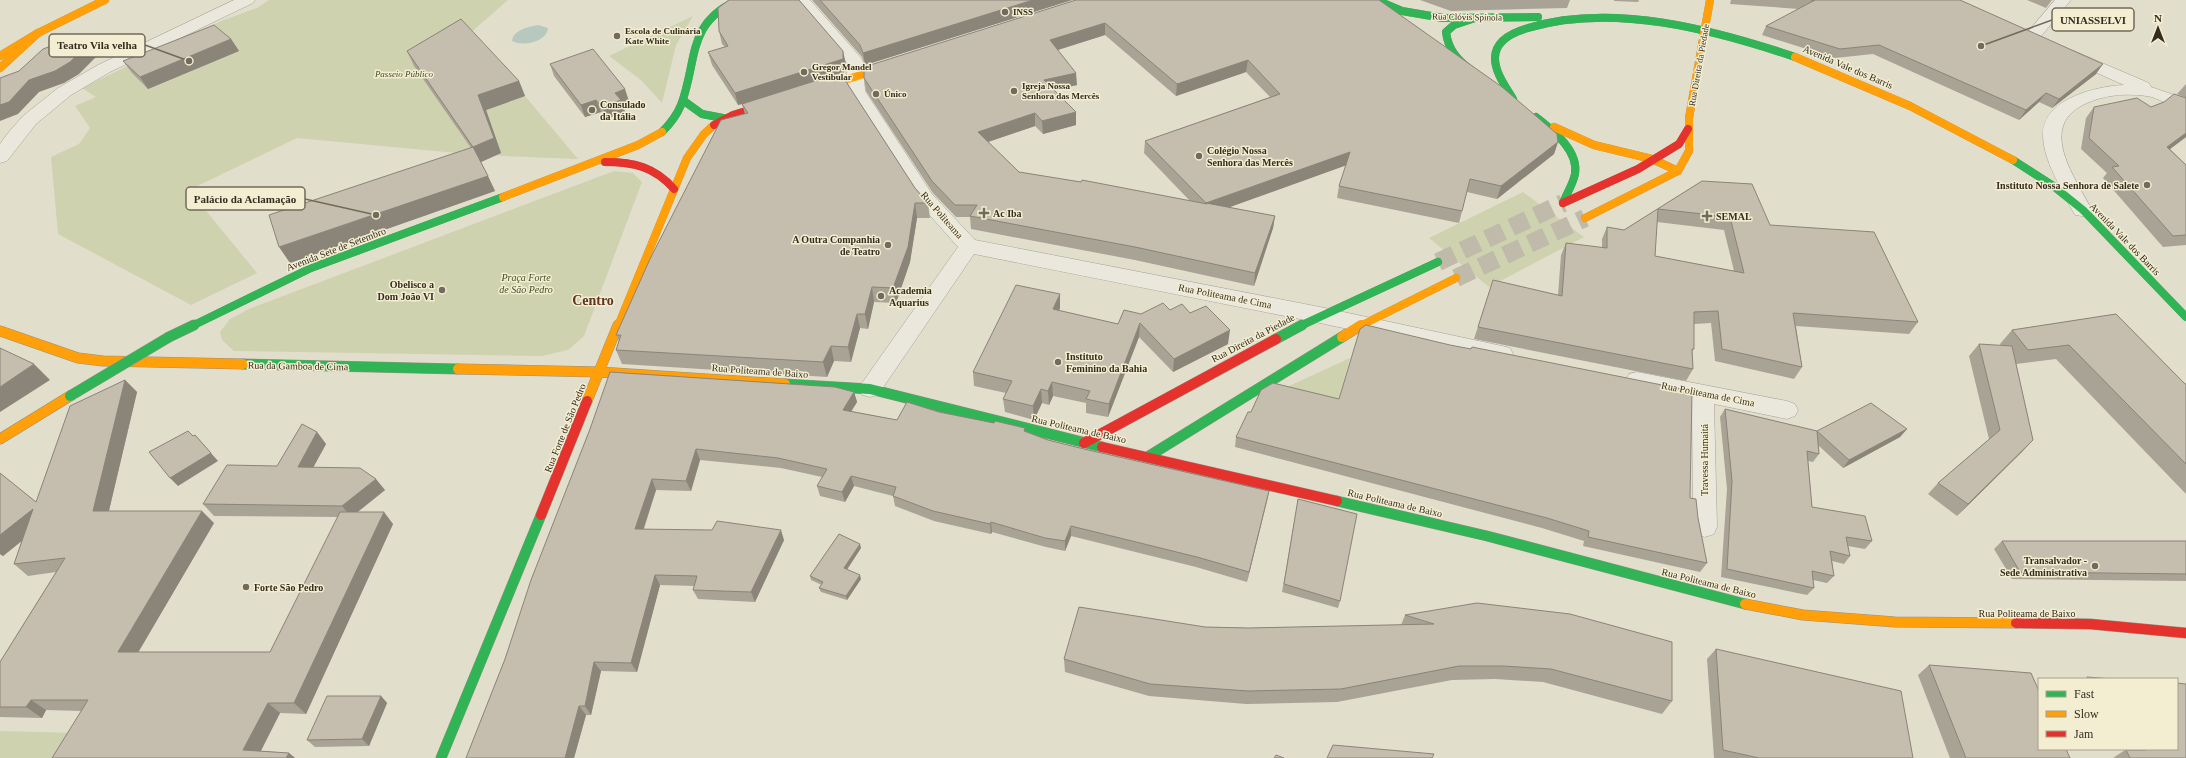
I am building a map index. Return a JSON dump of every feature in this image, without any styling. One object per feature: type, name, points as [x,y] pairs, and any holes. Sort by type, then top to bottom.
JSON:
[{"type":"street","points":[[0,56],[38,33],[105,0]]},
{"type":"street","points":[[0,157],[12,137],[33,115],[84,78],[247,0]]},
{"type":"street","name":"Avenida Sete de Setembro","points":[[0,439],[169,337],[310,268],[418,230],[640,144],[659,134],[669,125],[684,101],[696,47],[702,31],[710,18],[738,0]]},
{"type":"street","name":"Rua Politeama","points":[[801,0],[855,62],[856,91],[925,198],[969,246],[870,389]]},
{"type":"street","name":"Rua Clóvis Spínola","points":[[1376,0],[1402,11],[1443,18],[1562,16]]},
{"type":"street","name":"Rua Direita da Piedade","points":[[1585,218],[1678,171],[1688,158],[1691,146],[1688,129],[1710,0]]},
{"type":"street","points":[[2063,0],[2039,40],[2154,93],[2186,106]]},
{"type":"street","name":"Avenida Vale dos Barris","points":[[1495,87],[1515,101],[1498,73],[1494,57],[1497,45],[1510,33],[1530,24],[1562,16],[1604,15],[1667,21],[1742,37],[1774,48],[1910,106],[1977,141],[2038,177],[2082,210],[2186,317]]},
{"type":"street","points":[[1475,18],[1446,32],[1446,42],[1453,55],[1477,74]]},
{"type":"street","points":[[0,68],[38,33]]},
{"type":"street","points":[[810,91],[900,62]]},
{"type":"street","points":[[2082,210],[2056,157],[2051,136],[2055,118],[2072,103],[2090,94],[2120,91],[2154,93]]},
{"type":"street","points":[[684,101],[698,113],[708,117],[724,118],[781,100]]},
{"type":"street","points":[[1528,111],[1539,120],[1594,145],[1652,159],[1678,171]]},
{"type":"street","name":"Rua Forte de São Pedro","points":[[441,758],[694,143],[710,126],[724,118]]},
{"type":"street","name":"Rua Direita da Piedade","points":[[1539,120],[1571,152],[1575,164],[1575,172],[1563,203],[1638,170],[1652,159],[1679,144],[1688,129]]},
{"type":"street","points":[[594,162],[640,163],[655,169],[665,177],[674,189]]},
{"type":"street","name":"Rua Politeama de Cima","points":[[969,246],[1320,315],[1361,325],[1521,358]]},
{"type":"street","name":"Rua Direita da Piedade","points":[[1084,443],[1320,315],[1438,262]]},
{"type":"street","points":[[1149,456],[1361,325],[1456,278]]},
{"type":"street","name":"Rua da Gamboa de Cima","points":[[0,330],[78,358],[103,361],[600,372]]},
{"type":"street","name":"Rua Politeama de Baixo","points":[[600,372],[870,389],[1084,443],[1149,456],[1487,536],[1736,602],[1803,615],[1895,622],[2090,624],[2145,628],[2186,634]]},
{"type":"street","name":"Rua Politeama de Cima","points":[[1620,377],[1703,392],[1787,410]]},
{"type":"street","name":"Travessa Humaitá","points":[[1703,392],[1705,527]]},
{"type":"green space","name":"Passeio Público","points":[[269,0],[508,0],[468,35],[525,96],[578,159],[478,155],[297,138],[189,190],[257,273],[191,305],[58,234],[51,157],[79,144],[90,128],[75,106],[96,97],[82,88],[221,21],[257,8]]},
{"type":"green space","points":[[693,16],[676,45],[662,103],[641,80],[609,56]]},
{"type":"green space","name":"Praça Forte de São Pedro","points":[[614,171],[633,173],[642,182],[584,336],[568,350],[542,356],[234,351],[222,340],[220,332],[230,319],[249,309]]},
{"type":"green space","points":[[1523,192],[1584,237],[1489,287],[1429,238]]},
{"type":"green space","points":[[1350,358],[1336,409],[1274,393]]},
{"type":"green space","points":[[0,731],[78,733],[63,758],[0,758]]},
{"type":"shaded area","points":[[538,25],[548,28],[547,33],[539,40],[528,43],[516,43],[512,41],[515,34],[518,32]]},
{"type":"building","points":[[729,0],[799,0],[843,51],[843,59],[735,93],[708,52],[728,46],[719,31],[718,8]]},
{"type":"building","points":[[820,0],[1033,0],[863,53],[860,45]]},
{"type":"building","points":[[1076,0],[1379,0],[1502,87],[1557,134],[1558,142],[1501,186],[1470,179],[1462,211],[1339,186],[1350,152],[1206,203],[1275,216],[1255,273],[1135,247],[970,216],[977,205],[955,205],[932,181],[864,78],[864,67]],"holes":[[[1105,23],[1177,84],[1248,60],[1280,94],[1145,141],[1207,204],[1082,180],[1081,182],[1019,172],[978,132],[1035,113],[1042,121],[1076,112],[1044,80],[1076,73],[1050,40]]]},
{"type":"building","points":[[1815,0],[1960,0],[2103,64],[2059,99],[2046,93],[2026,110],[1879,45],[1840,49],[1766,26]]},
{"type":"building","points":[[461,19],[519,81],[478,95],[494,138],[473,147],[407,51]]},
{"type":"building","points":[[214,25],[231,39],[140,77],[123,61]]},
{"type":"building","points":[[67,40],[92,40],[70,62],[55,71],[29,80],[9,102],[0,105],[0,78],[19,71],[43,49]]},
{"type":"building","points":[[593,49],[625,89],[615,93],[621,100],[602,107],[596,100],[581,105],[550,64]]},
{"type":"building","points":[[843,72],[843,77],[915,188],[928,203],[915,203],[908,247],[893,288],[872,287],[865,314],[857,314],[848,347],[831,346],[823,362],[616,350],[621,335],[616,335],[650,259],[721,120],[748,113],[742,104]]},
{"type":"building","name":"Instituto Nossa Senhora de Salete","points":[[2174,94],[2186,98],[2186,133],[2167,147],[2186,165],[2186,235],[2173,236],[2112,167],[2119,166],[2089,138],[2094,107],[2137,98],[2151,107],[2164,102]]},
{"type":"building","points":[[473,147],[488,176],[279,247],[269,215]]},
{"type":"building","points":[[1702,181],[1752,184],[1770,225],[1874,232],[1918,322],[1793,313],[1802,367],[1722,349],[1718,311],[1694,312],[1694,349],[1692,349],[1693,369],[1478,327],[1493,280],[1562,296],[1566,243],[1607,248],[1607,227],[1624,230]],"holes":[[[1658,209],[1730,217],[1744,273],[1655,256]]]},
{"type":"building","name":"Instituto Feminino da Bahia","points":[[1016,285],[1060,294],[1053,309],[1118,324],[1124,310],[1141,314],[1163,303],[1170,310],[1182,304],[1190,313],[1206,306],[1230,330],[1174,359],[1140,323],[1109,404],[1086,399],[1090,391],[1052,382],[1048,391],[1041,389],[1033,406],[1003,399],[1012,381],[973,372]]},
{"type":"building","points":[[2116,314],[2186,384],[2186,464],[2069,345],[2028,350],[2012,330]]},
{"type":"building","points":[[1366,325],[1450,345],[1471,349],[1472,347],[1692,391],[1690,498],[1696,499],[1698,518],[1707,563],[1588,537],[1589,531],[1547,518],[1236,437],[1248,412],[1251,412],[1261,390],[1273,383],[1339,399],[1360,329]]},
{"type":"building","points":[[1979,344],[2012,346],[2033,440],[1968,504],[1938,483],[2000,430]]},
{"type":"building","points":[[0,348],[34,364],[0,387]]},
{"type":"building","points":[[610,372],[835,387],[854,392],[843,410],[897,420],[907,402],[939,412],[994,423],[995,421],[1025,428],[1024,431],[1048,440],[1084,449],[1269,491],[1249,572],[1197,557],[1071,526],[1065,541],[1045,538],[991,522],[990,524],[933,511],[893,496],[896,487],[851,476],[842,492],[817,486],[827,469],[778,458],[696,449],[686,481],[652,479],[635,529],[712,530],[717,521],[781,530],[751,592],[693,590],[697,576],[655,575],[631,663],[594,662],[585,706],[579,706],[565,758],[466,758],[505,659],[531,580],[590,429]]},
{"type":"building","points":[[125,380],[93,511],[202,511],[118,652],[270,652],[340,512],[384,512],[294,703],[268,703],[243,750],[289,753],[286,758],[52,758],[88,700],[31,700],[26,707],[0,707],[0,662],[65,558],[14,564],[33,509],[0,535],[0,473],[36,502],[70,406]]},
{"type":"building","points":[[1871,403],[1907,429],[1849,460],[1817,431]]},
{"type":"building","points":[[1725,409],[1817,431],[1819,454],[1807,451],[1812,507],[1865,516],[1872,541],[1846,537],[1850,556],[1830,551],[1834,576],[1812,571],[1814,588],[1727,569],[1732,481]]},
{"type":"building","points":[[302,424],[317,432],[298,467],[360,468],[376,479],[342,506],[203,504],[227,465],[277,466]]},
{"type":"building","points":[[188,431],[193,436],[195,435],[211,453],[170,478],[149,452]]},
{"type":"building","points":[[1298,499],[1357,514],[1340,601],[1284,584]]},
{"type":"building","points":[[839,534],[860,544],[844,568],[860,575],[846,596],[819,588],[823,582],[810,576]]},
{"type":"building","name":"Transalvador - Sede Administrativa","points":[[2002,541],[2186,541],[2186,574],[2020,572]]},
{"type":"building","points":[[1477,603],[1570,614],[1672,642],[1672,701],[1551,669],[1503,666],[1459,666],[1341,689],[1248,691],[1150,684],[1064,659],[1079,607],[1205,627],[1248,628],[1434,624],[1405,615]]},
{"type":"building","points":[[1716,649],[1901,691],[1913,758],[1759,758],[1723,750]]},
{"type":"building","points":[[1929,665],[2031,673],[2038,689],[2038,750],[2066,750],[2070,758],[1966,758]]},
{"type":"building","points":[[2178,683],[2186,684],[2186,758],[2130,758],[2126,750],[2178,750]]},
{"type":"building","points":[[327,696],[381,696],[362,739],[307,740]]},
{"type":"building","points":[[1333,745],[1434,754],[1432,758],[1327,758]]},
{"type":"building","points":[[1276,755],[1284,758],[1274,758]]},
{"type":"tunnel","points":[[1438,262],[1563,203]]},
{"type":"tunnel","points":[[1456,278],[1585,218]]},
{"type":"traffic: fast","points":[[662,132],[673,120],[681,106],[696,43],[702,29],[712,16],[724,6],[738,0]]},
{"type":"traffic: fast","points":[[1376,0],[1402,11],[1443,18],[1538,17]]},
{"type":"traffic: fast","points":[[1471,70],[1454,54],[1448,44],[1446,32],[1454,25],[1475,18]]},
{"type":"traffic: fast","points":[[1513,99],[1497,69],[1495,63],[1495,53],[1505,38],[1517,31],[1546,22],[1580,18],[1617,18],[1656,22],[1731,37],[1795,57]]},
{"type":"traffic: fast","points":[[684,101],[702,114],[723,118]]},
{"type":"traffic: fast","points":[[1536,117],[1562,140],[1572,155],[1575,171],[1563,203]]},
{"type":"traffic: fast","points":[[2013,160],[2052,185],[2083,210],[2186,317]]},
{"type":"traffic: fast","points":[[169,337],[311,268],[503,197]]},
{"type":"traffic: fast","points":[[1276,339],[1320,315],[1438,262]]},
{"type":"traffic: fast","points":[[70,396],[169,337]]},
{"type":"traffic: fast","points":[[1149,456],[1342,337]]},
{"type":"traffic: fast","points":[[243,364],[458,369]]},
{"type":"traffic: fast","points":[[785,384],[870,389],[1102,447]]},
{"type":"traffic: fast","points":[[1337,501],[1487,536],[1745,604]]},
{"type":"traffic: fast","points":[[441,758],[541,515]]},
{"type":"traffic: slow","points":[[0,56],[38,33],[105,0]]},
{"type":"traffic: slow","points":[[1689,118],[1710,0]]},
{"type":"traffic: slow","points":[[0,68],[38,33]]},
{"type":"traffic: slow","points":[[1795,57],[1910,106],[2013,160]]},
{"type":"traffic: slow","points":[[817,89],[892,65]]},
{"type":"traffic: slow","points":[[1585,218],[1678,171],[1689,151],[1689,118]]},
{"type":"traffic: slow","points":[[587,401],[687,158],[704,134],[714,125]]},
{"type":"traffic: slow","points":[[1554,127],[1594,145],[1652,159],[1678,171]]},
{"type":"traffic: slow","points":[[503,197],[638,145],[662,132]]},
{"type":"traffic: slow","points":[[1342,337],[1361,325],[1456,278]]},
{"type":"traffic: slow","points":[[0,331],[78,358],[103,361],[243,364]]},
{"type":"traffic: slow","points":[[458,369],[600,372],[785,384]]},
{"type":"traffic: slow","points":[[0,439],[70,396]]},
{"type":"traffic: slow","points":[[1745,604],[1803,615],[1895,622],[2016,623]]},
{"type":"traffic: jam","points":[[714,125],[733,115],[772,103]]},
{"type":"traffic: jam","points":[[1563,203],[1638,169],[1679,144],[1688,129]]},
{"type":"traffic: jam","points":[[605,162],[625,162],[643,166],[659,175],[674,189]]},
{"type":"traffic: jam","points":[[1084,443],[1276,339]]},
{"type":"traffic: jam","points":[[541,515],[587,401]]},
{"type":"traffic: jam","points":[[1102,447],[1337,501]]},
{"type":"traffic: jam","points":[[2016,623],[2090,624],[2186,633]]},
{"type":"place","name":"INSS","points":[[1005,12]]},
{"type":"place","name":"Escola de Culinária Kate White","points":[[617,36]]},
{"type":"place","name":"UNIASSELVI","points":[[1981,46]]},
{"type":"place","name":"Teatro Vila velha","points":[[189,61]]},
{"type":"place","name":"Gregor Mandel Vestibular","points":[[804,72]]},
{"type":"place","name":"Igreja Nossa Senhora das Mercês","points":[[1014,91]]},
{"type":"place","name":"Único","points":[[876,94]]},
{"type":"place","name":"Consulado da Itália","points":[[592,110]]},
{"type":"place","name":"Colégio Nossa Senhora das Mercês","points":[[1199,156]]},
{"type":"place","name":"Instituto Nossa Senhora de Salete","points":[[2147,185]]},
{"type":"place","name":"Ac Iba","points":[[984,213]]},
{"type":"place","name":"Palácio da Aclamação","points":[[376,215]]},
{"type":"place","name":"SEMAL","points":[[1707,216]]},
{"type":"place","name":"A Outra Companhia de Teatro","points":[[888,245]]},
{"type":"place","name":"Obelisco a Dom João VI","points":[[442,290]]},
{"type":"place","name":"Academia Aquarius","points":[[881,296]]},
{"type":"place","name":"Instituto Feminino da Bahia","points":[[1058,362]]},
{"type":"place","name":"Transalvador - Sede Administrativa","points":[[2095,566]]},
{"type":"place","name":"Forte São Pedro","points":[[246,587]]},
{"type":"district","name":"Centro","points":[[593,300]]}]
